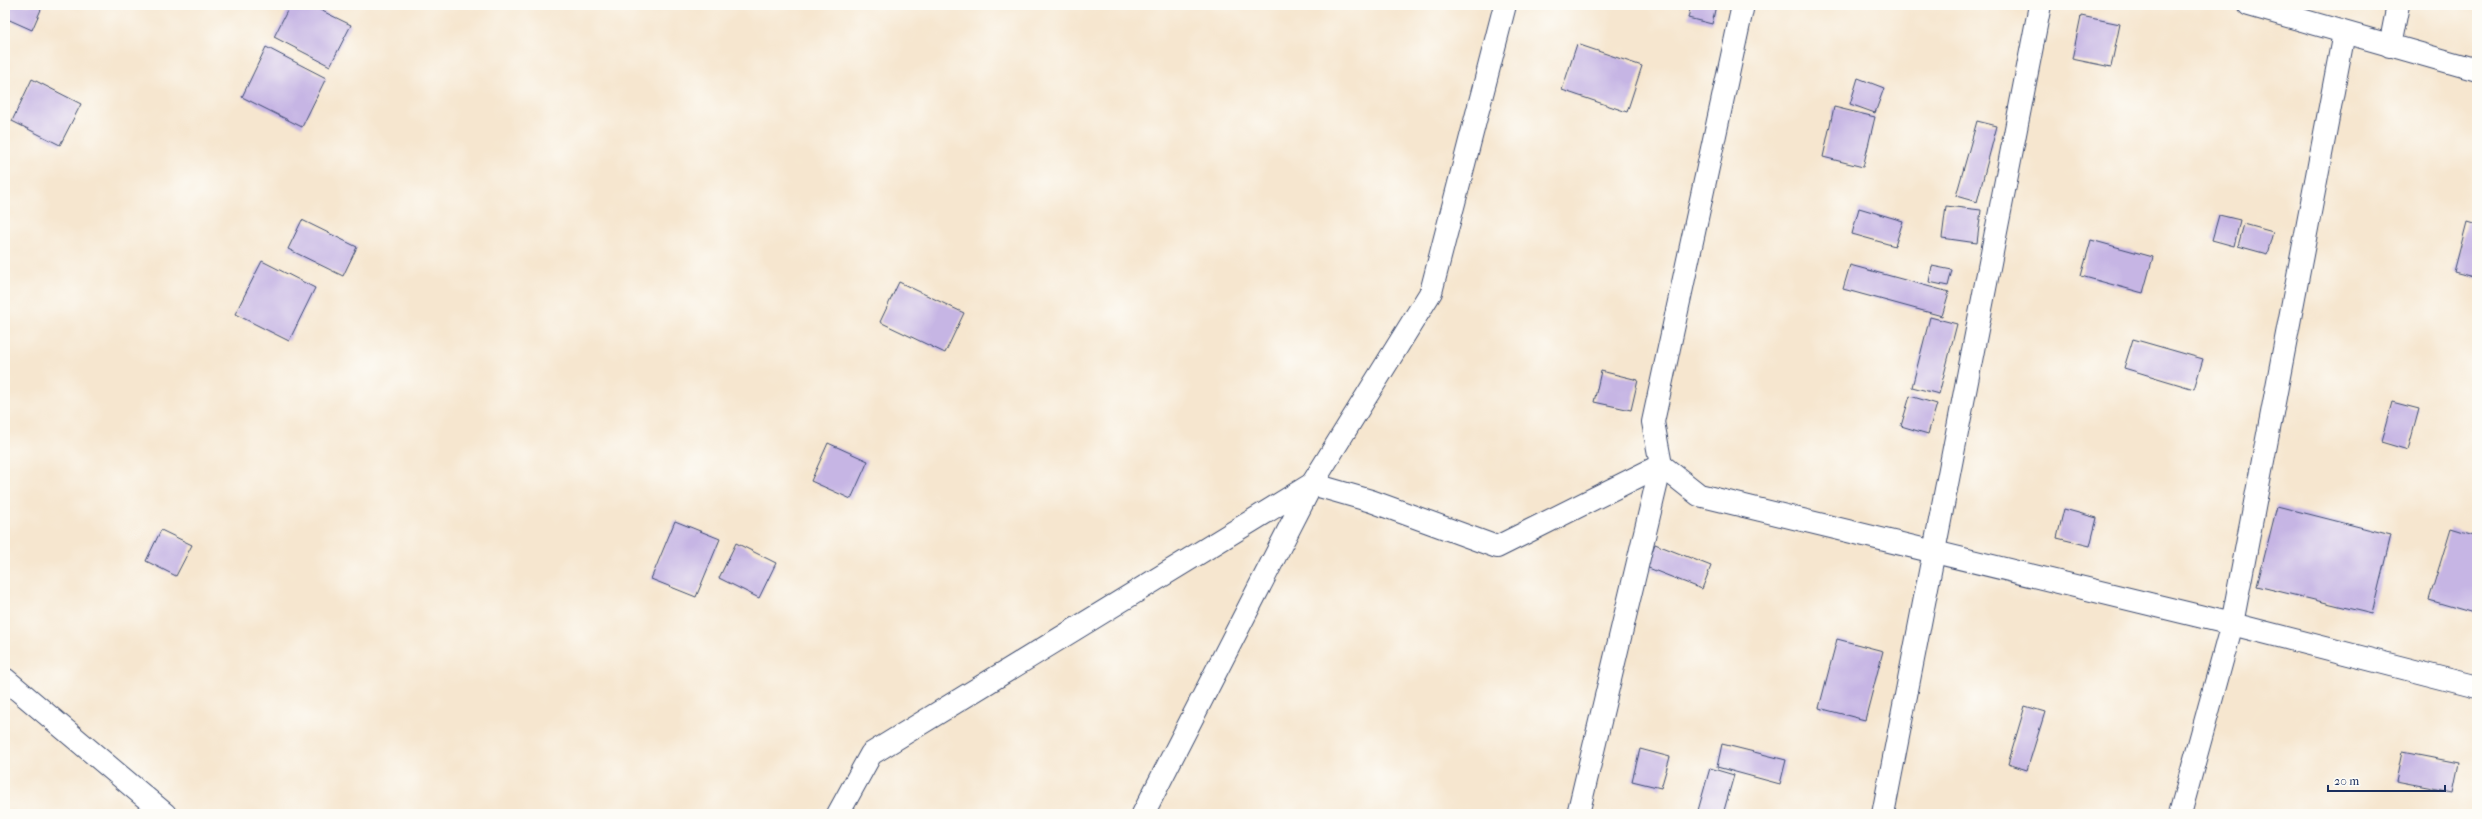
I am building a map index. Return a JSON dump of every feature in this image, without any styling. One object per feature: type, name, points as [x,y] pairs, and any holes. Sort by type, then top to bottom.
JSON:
[{"type":"street","points":[[1143,814],[1312,484],[1431,292],[1505,5]]},
{"type":"street","points":[[1578,814],[1661,465],[1653,422],[1743,5]]},
{"type":"street","points":[[1883,814],[1933,550],[2040,5]]},
{"type":"street","points":[[2249,5],[2477,70]]},
{"type":"street","points":[[2390,46],[2398,5]]},
{"type":"street","points":[[2180,814],[2232,624],[2344,33]]},
{"type":"street","points":[[838,814],[871,754],[1312,484],[1371,501],[1497,546],[1661,465]]},
{"type":"street","points":[[1661,465],[1699,495],[1933,550],[2232,624],[2477,687]]},
{"type":"street","points":[[5,679],[165,814]]},
{"type":"building","points":[[11,5],[43,5],[32,30],[5,18]]},
{"type":"building","points":[[290,5],[310,5],[351,25],[330,66],[274,37]]},
{"type":"building","points":[[1691,5],[1716,5],[1712,24],[1688,18]]},
{"type":"building","points":[[2081,16],[2120,24],[2111,67],[2072,59]]},
{"type":"building","points":[[1577,44],[1642,66],[1627,112],[1562,90]]},
{"type":"building","points":[[266,47],[326,78],[302,127],[242,97]]},
{"type":"building","points":[[1858,78],[1884,88],[1875,113],[1850,104]]},
{"type":"building","points":[[32,79],[81,104],[60,145],[12,121]]},
{"type":"building","points":[[1834,107],[1875,117],[1863,167],[1823,157]]},
{"type":"building","points":[[1977,121],[1997,126],[1977,202],[1956,196]]},
{"type":"building","points":[[1946,206],[1981,210],[1977,243],[1942,238]]},
{"type":"building","points":[[1859,208],[1903,221],[1895,246],[1852,234]]},
{"type":"building","points":[[2219,215],[2240,220],[2234,246],[2212,240]]},
{"type":"building","points":[[302,220],[357,247],[343,276],[288,249]]},
{"type":"building","points":[[2467,222],[2477,225],[2477,278],[2454,272]]},
{"type":"building","points":[[2244,224],[2273,232],[2267,254],[2238,246]]},
{"type":"building","points":[[2091,240],[2153,257],[2143,293],[2081,276]]},
{"type":"building","points":[[262,261],[315,288],[289,341],[235,314]]},
{"type":"building","points":[[1850,265],[1949,292],[1942,316],[1843,289]]},
{"type":"building","points":[[1932,266],[1952,270],[1948,286],[1929,282]]},
{"type":"building","points":[[899,282],[964,313],[945,353],[880,322]]},
{"type":"building","points":[[1930,317],[1957,324],[1939,394],[1912,387]]},
{"type":"building","points":[[2133,339],[2203,359],[2194,389],[2124,368]]},
{"type":"building","points":[[1601,371],[1638,380],[1631,410],[1594,402]]},
{"type":"building","points":[[1910,396],[1937,404],[1928,434],[1901,426]]},
{"type":"building","points":[[2392,402],[2419,409],[2408,450],[2381,442]]},
{"type":"building","points":[[828,443],[868,461],[851,499],[811,481]]},
{"type":"building","points":[[2277,506],[2391,535],[2372,614],[2257,586]]},
{"type":"building","points":[[2064,509],[2097,518],[2090,546],[2057,538]]},
{"type":"building","points":[[675,521],[720,539],[696,597],[651,579]]},
{"type":"building","points":[[2451,528],[2477,536],[2477,614],[2429,600]]},
{"type":"building","points":[[161,530],[192,545],[176,576],[146,561]]},
{"type":"building","points":[[736,543],[776,563],[759,598],[719,578]]},
{"type":"building","points":[[1655,544],[1711,566],[1702,589],[1646,567]]},
{"type":"building","points":[[1837,639],[1883,651],[1865,720],[1819,708]]},
{"type":"building","points":[[2025,706],[2045,712],[2027,770],[2008,764]]},
{"type":"building","points":[[1722,744],[1786,760],[1780,784],[1717,767]]},
{"type":"building","points":[[1640,749],[1670,757],[1661,788],[1632,781]]},
{"type":"building","points":[[2402,752],[2459,763],[2453,792],[2396,781]]},
{"type":"building","points":[[1710,768],[1734,775],[1723,814],[1697,814]]}]
